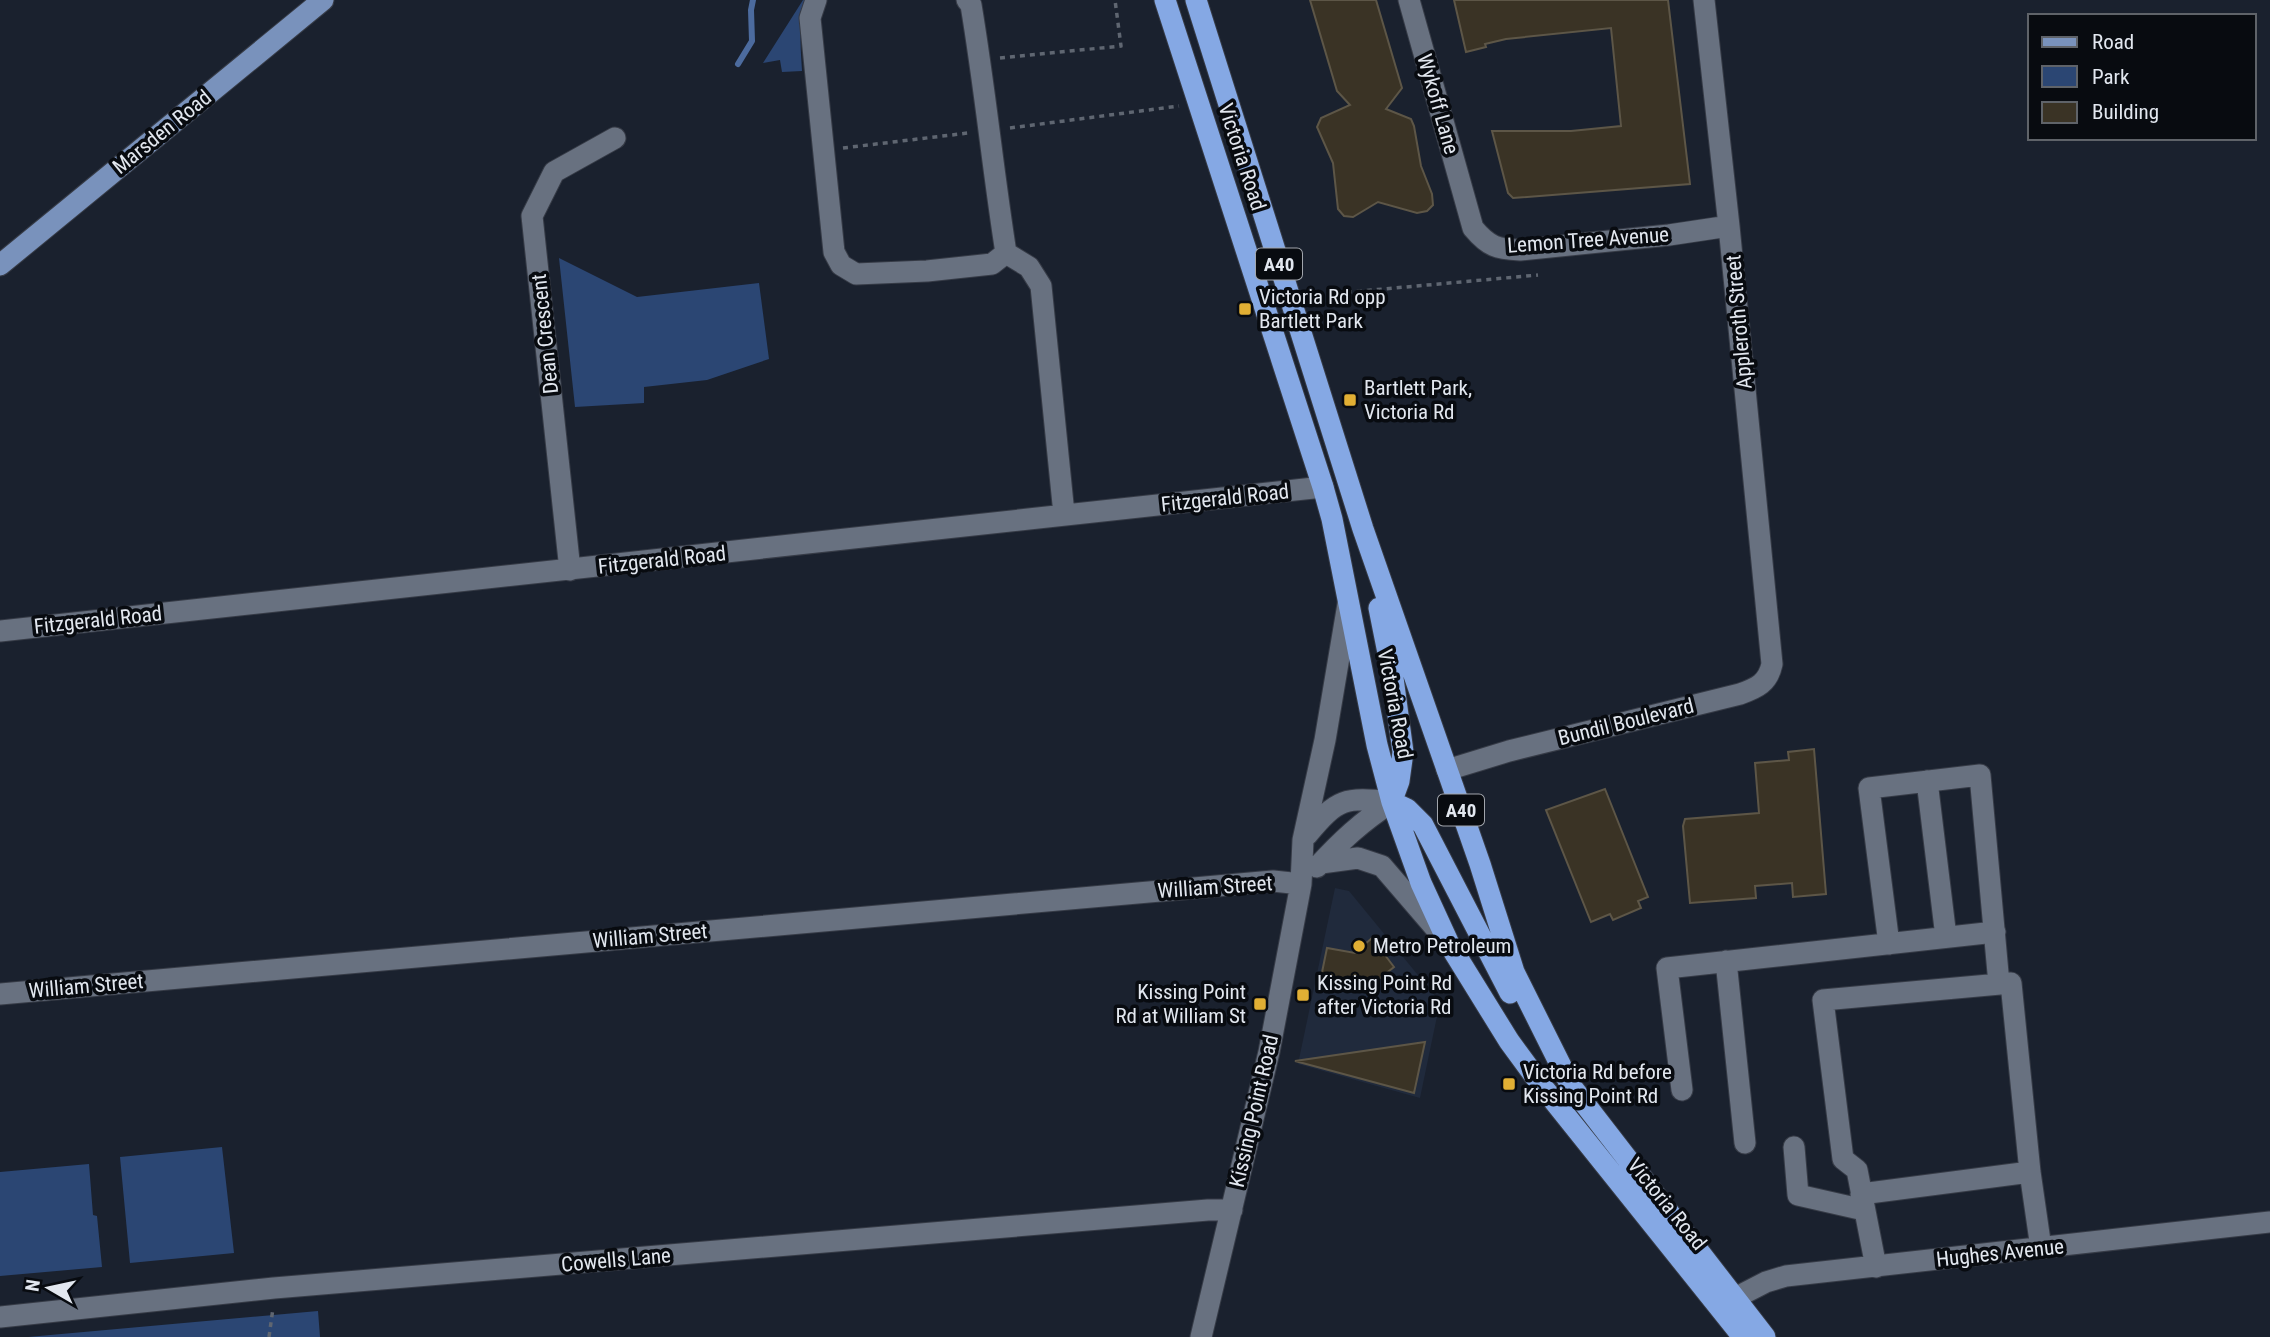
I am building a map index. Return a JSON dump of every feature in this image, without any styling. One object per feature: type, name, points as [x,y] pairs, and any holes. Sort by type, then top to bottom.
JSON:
[{"type":"highway","name":"Victoria Road","points":[[1165,0],[1323,487],[1349,598],[1377,745],[1392,802],[1425,893],[1449,944],[1509,1041],[1742,1337]]},
{"type":"highway","name":"Victoria Road","points":[[1196,0],[1363,528],[1514,972],[1571,1086],[1765,1337]]},
{"type":"highway","points":[[1363,528],[1393,678],[1403,752],[1399,781],[1392,802],[1407,809],[1423,825],[1526,1024],[1571,1086]]},
{"type":"main road","name":"Marsden Road","points":[[0,265],[323,0]]},
{"type":"street","points":[[816,0],[810,18],[834,252],[841,265],[856,274],[927,271],[992,264],[1006,253]]},
{"type":"street","points":[[967,0],[971,5],[980,60],[1006,253]]},
{"type":"street","name":"Wykoff Lane","points":[[1409,0],[1467,209]]},
{"type":"street","name":"Appleroth Street","points":[[1704,0],[1730,226],[1769,645]]},
{"type":"street","name":"Dean Crescent","points":[[570,570],[532,216],[554,172],[615,138]]},
{"type":"street","name":"Lemon Tree Avenue","points":[[1467,209],[1474,229],[1486,243],[1502,249],[1520,250],[1669,235],[1730,226]]},
{"type":"street","points":[[1006,253],[1029,267],[1041,286],[1064,514]]},
{"type":"street","name":"Fitzgerald Road","points":[[0,631],[1323,487]]},
{"type":"street","name":"Kissing Point Road","points":[[1201,1337],[1266,1064],[1301,884],[1303,840],[1325,740],[1349,598]]},
{"type":"street","name":"Bundil Boulevard","points":[[1447,770],[1509,751],[1756,688],[1770,674],[1772,664],[1769,645]]},
{"type":"street","points":[[1889,944],[1869,788],[1980,775],[1999,984]]},
{"type":"street","points":[[1927,781],[1946,937]]},
{"type":"street","points":[[1303,840],[1326,813],[1344,801],[1353,799],[1392,802]]},
{"type":"street","points":[[1301,884],[1340,841],[1364,820],[1392,802]]},
{"type":"street","points":[[1321,863],[1358,858],[1382,866],[1449,944]]},
{"type":"street","name":"William Street","points":[[0,994],[1273,881],[1301,884]]},
{"type":"street","points":[[1682,1090],[1667,968],[1995,932]]},
{"type":"street","points":[[1726,961],[1745,1143]]},
{"type":"street","points":[[1875,1266],[1857,1170],[1843,1159],[1823,1000],[2011,983],[2030,1172],[2041,1248]]},
{"type":"street","points":[[1794,1147],[1798,1195],[1863,1202],[2030,1172]]},
{"type":"street","name":"Cowells Lane","points":[[0,1317],[274,1288],[1232,1210]]},
{"type":"street","name":"Hughes Avenue","points":[[1735,1298],[1766,1282],[1786,1276],[2270,1222]]},
{"type":"path","points":[[980,60],[1121,46],[1115,0]]},
{"type":"path","points":[[824,150],[1179,106]]},
{"type":"path","points":[[1317,295],[1538,275]]},
{"type":"path","points":[[269,1337],[274,1288]]},
{"type":"shaded area","name":"Metro Petroleum","points":[[1335,888],[1349,891],[1440,1002],[1420,1098],[1298,1064]]},
{"type":"green space","points":[[803,0],[813,0],[802,25],[802,71],[782,72],[780,60],[763,63]]},
{"type":"green space","points":[[559,258],[637,297],[759,283],[769,359],[707,380],[644,387],[644,403],[575,407]]},
{"type":"green space","points":[[222,1147],[234,1253],[130,1263],[120,1157]]},
{"type":"green space","points":[[89,1164],[93,1215],[97,1216],[102,1267],[0,1276],[0,1172]]},
{"type":"green space","points":[[318,1311],[320,1337],[28,1337]]},
{"type":"building","points":[[1310,0],[1376,0],[1402,88],[1386,109],[1411,119],[1414,126],[1421,166],[1432,194],[1433,205],[1427,211],[1417,213],[1378,202],[1353,217],[1344,216],[1338,209],[1333,163],[1317,127],[1321,118],[1350,105],[1337,91]]},
{"type":"building","points":[[1454,0],[1668,0],[1690,184],[1513,198],[1508,193],[1492,131],[1571,131],[1621,126],[1611,28],[1506,39],[1466,52]]},
{"type":"building","points":[[1814,749],[1826,894],[1793,897],[1792,883],[1755,886],[1756,898],[1690,903],[1683,826],[1685,819],[1759,813],[1755,763],[1789,760],[1788,752]]},
{"type":"building","points":[[1605,789],[1648,897],[1638,901],[1641,908],[1613,920],[1610,914],[1591,922],[1546,810]]},
{"type":"building","points":[[1372,938],[1394,967],[1366,989],[1320,982],[1327,948],[1355,953]]},
{"type":"building","points":[[1425,1042],[1414,1093],[1295,1061]]},
{"type":"waterway","points":[[738,64],[752,41],[753,0]]},
{"type":"place","name":"Victoria Rd opp Bartlett Park","points":[[1245,309]]},
{"type":"place","name":"Bartlett Park, Victoria Rd","points":[[1350,400]]},
{"type":"place","name":"Metro Petroleum","points":[[1359,946]]},
{"type":"place","name":"Kissing Point Rd after Victoria Rd","points":[[1303,995]]},
{"type":"place","name":"Kissing Point Rd at William St","points":[[1260,1004]]},
{"type":"place","name":"Victoria Rd before Kissing Point Rd","points":[[1509,1084]]}]
